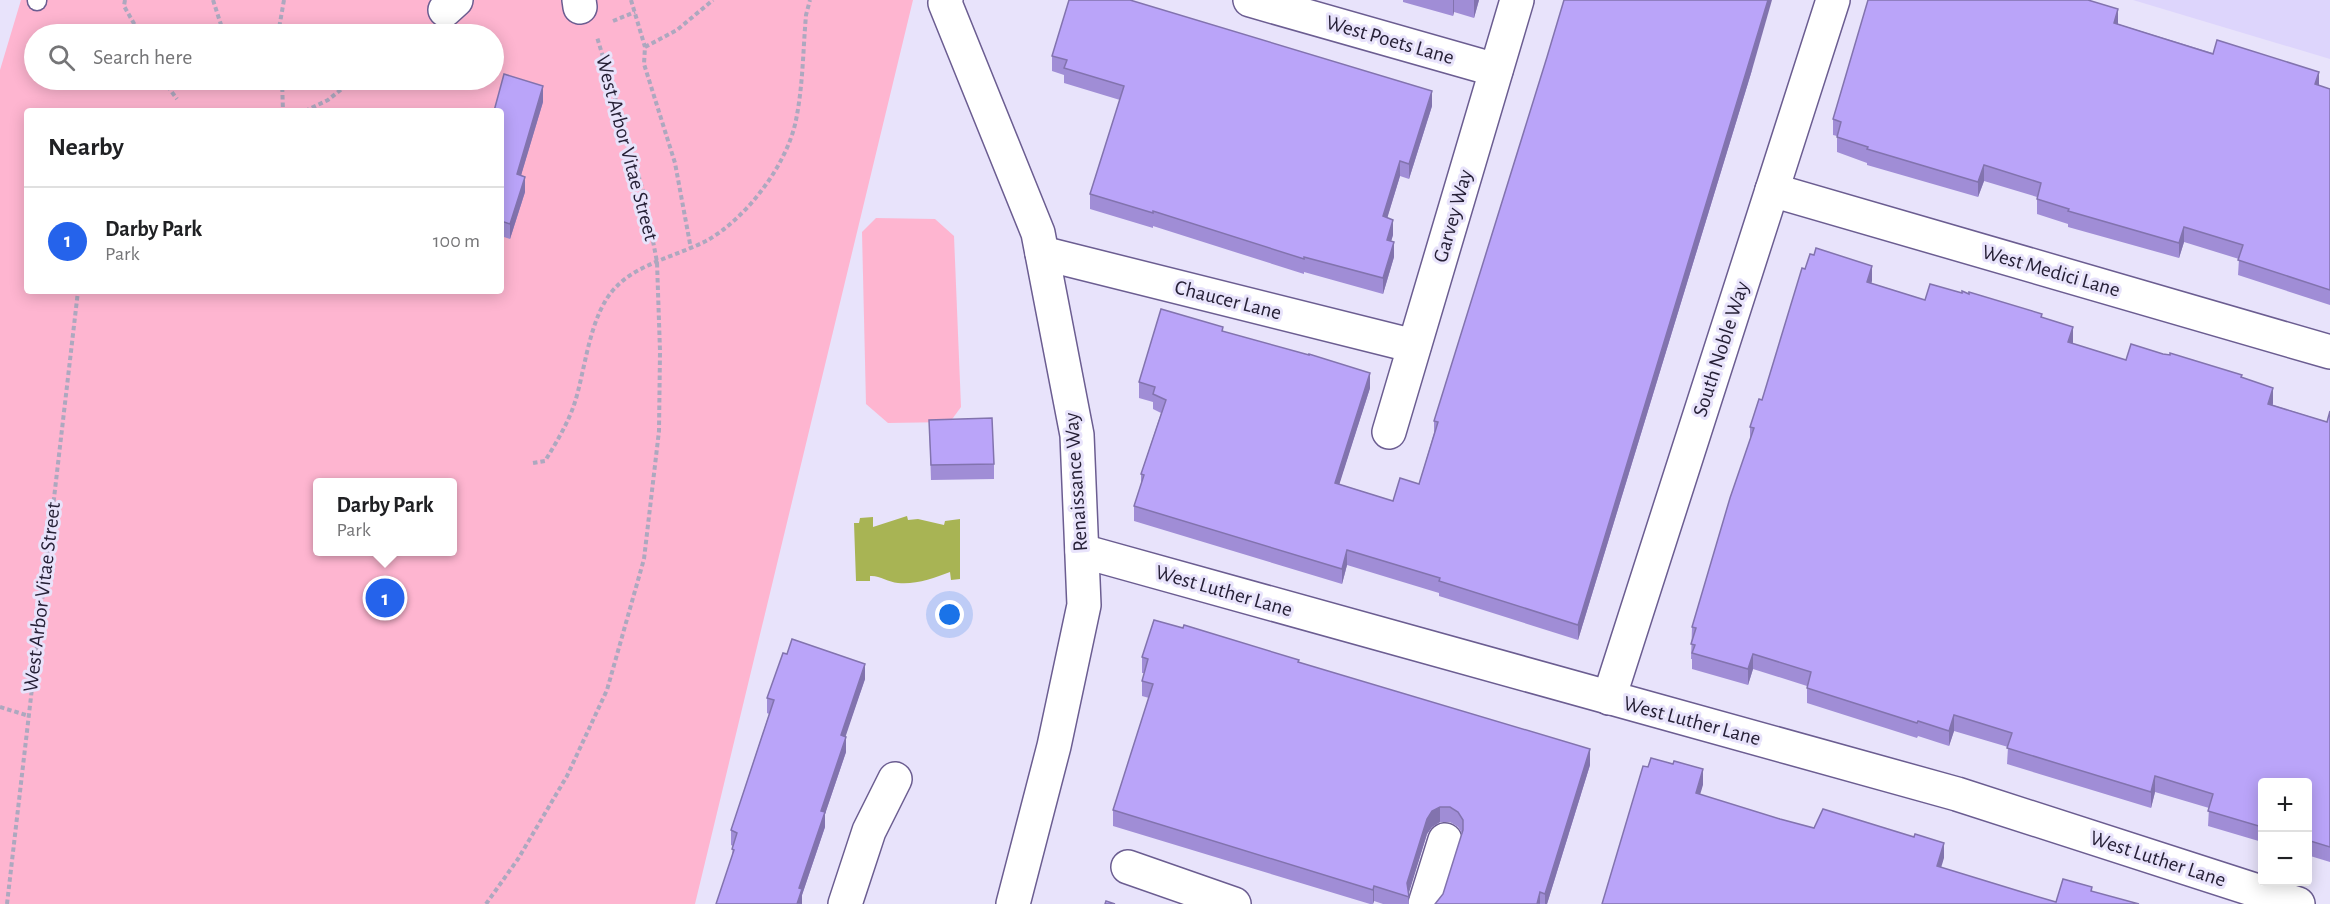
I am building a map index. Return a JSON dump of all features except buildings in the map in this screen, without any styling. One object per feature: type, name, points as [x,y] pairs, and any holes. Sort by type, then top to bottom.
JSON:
[{"type":"street","name":"Renaissance Way","points":[[946,0],[945,3],[1038,233],[1077,435],[1084,605],[1054,746],[1013,904]]},
{"type":"street","name":"West Poets Lane","points":[[1250,0],[1496,70]]},
{"type":"street","name":"Garvey Way","points":[[1389,432],[1517,0]]},
{"type":"street","name":"South Noble Way","points":[[1609,698],[1833,0]]},
{"type":"street","name":"West Medici Lane","points":[[1772,190],[2330,352]]},
{"type":"street","name":"Chaucer Lane","points":[[1042,253],[1414,346]]},
{"type":"street","name":"West Luther Lane","points":[[1082,551],[1958,794],[2298,904]]},
{"type":"street","points":[[845,904],[869,831],[896,779]]},
{"type":"street","points":[[1425,904],[1445,840]]},
{"type":"street","points":[[1128,867],[1233,904]]},
{"type":"path","points":[[125,0],[124,6],[134,24]]},
{"type":"path","points":[[213,0],[221,24]]},
{"type":"path","points":[[280,24],[284,0]]},
{"type":"path","points":[[631,0],[645,47],[644,64],[675,163],[691,249]]},
{"type":"path","points":[[645,47],[677,30],[713,0]]},
{"type":"path","points":[[533,463],[545,461],[567,421],[574,404],[595,327],[616,286],[657,262],[691,249],[718,234],[746,209],[766,185],[784,153],[796,121],[806,15],[810,0]]},
{"type":"path","name":"West Arbor Vitae Street","points":[[486,904],[518,859],[567,776],[607,690],[644,560],[659,431],[660,351],[657,262],[644,194],[595,29],[580,3]]},
{"type":"path","points":[[170,90],[177,99]]},
{"type":"path","points":[[282,90],[283,108]]},
{"type":"path","points":[[311,108],[328,100],[340,90]]},
{"type":"path","name":"West Arbor Vitae Street","points":[[7,904],[78,294]]},
{"type":"path","points":[[0,707],[28,716]]},
{"type":"shaded area","points":[[21,0],[913,0],[695,904],[0,904],[0,70]]},
{"type":"shaded area","points":[[2133,0],[2330,0],[2330,59]]},
{"type":"shaded area","points":[[876,218],[935,219],[954,236],[961,407],[950,422],[888,423],[866,404],[862,232]]},
{"type":"shaded area","points":[[907,516],[908,520],[918,519],[944,525],[945,521],[960,519],[960,579],[951,580],[950,572],[911,583],[894,582],[873,576],[870,576],[870,581],[856,581],[854,523],[859,523],[860,518],[873,517],[873,527]]},
{"type":"place","name":"Darby Park","points":[[385,598]]}]
